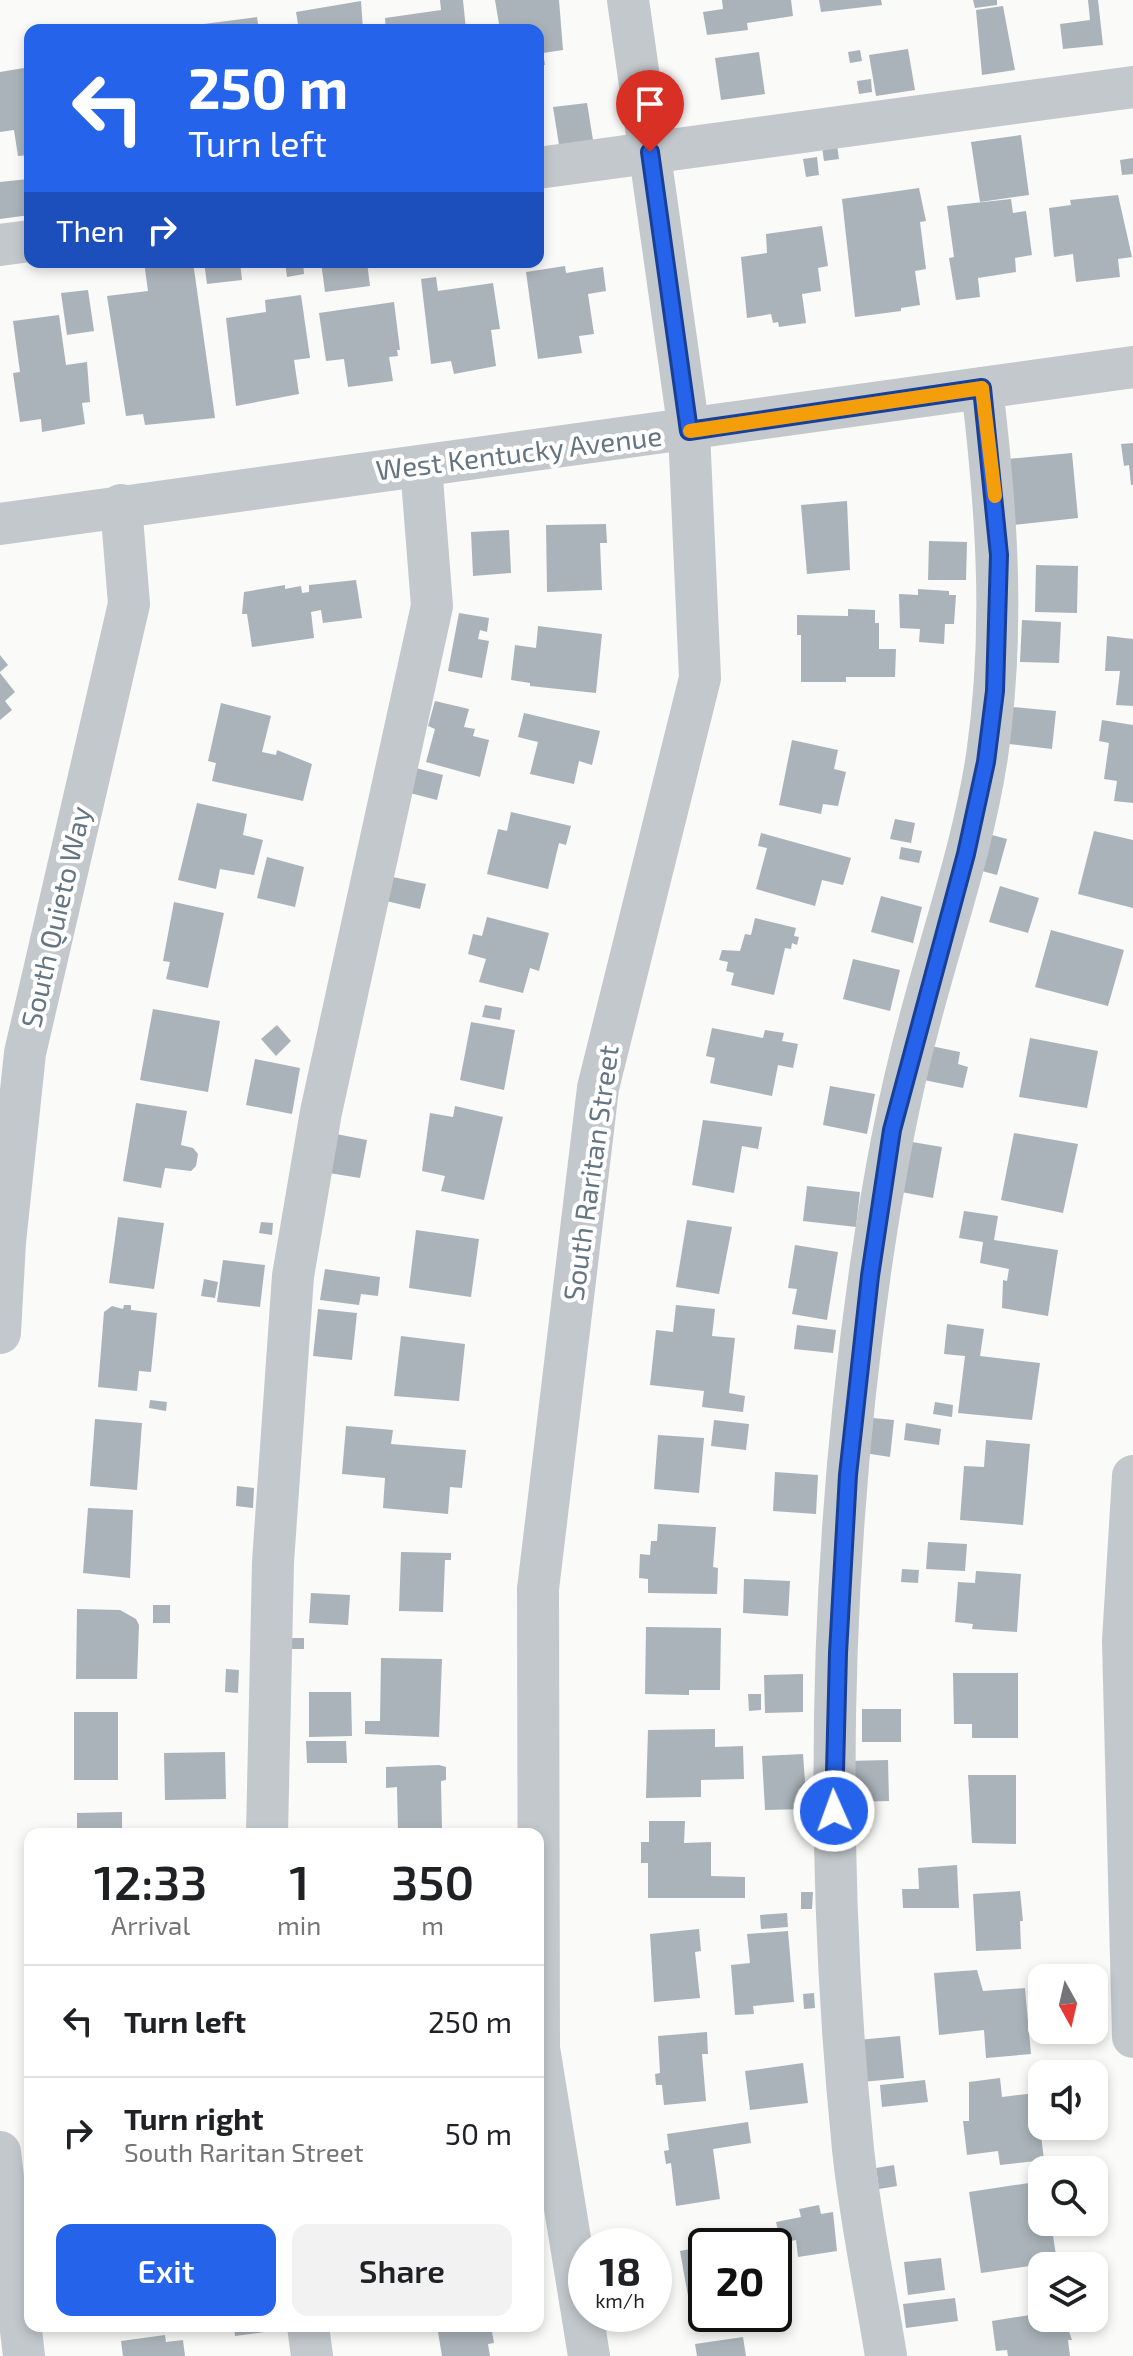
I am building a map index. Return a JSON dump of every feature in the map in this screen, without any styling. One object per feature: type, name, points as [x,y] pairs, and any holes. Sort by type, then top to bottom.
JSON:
[{"type":"street","name":"South Raritan Street","points":[[539,1828],[538,1589],[598,1088],[700,678],[689,431],[628,0]]},
{"type":"street","points":[[544,167],[1133,87]]},
{"type":"street","points":[[0,245],[24,242]]},
{"type":"street","name":"West Kentucky Avenue","points":[[0,524],[121,505],[689,431],[1133,367]]},
{"type":"street","points":[[886,2356],[853,2155],[846,2067],[832,1781],[838,1653],[852,1430],[892,1130],[966,854],[986,762],[995,691],[999,555],[982,388]]},
{"type":"street","points":[[267,1828],[273,1562],[293,1276],[321,1112],[432,606],[421,466]]},
{"type":"street","name":"South Quieto Way","points":[[0,1333],[2,1242],[25,1053],[129,604],[121,505]]},
{"type":"street","points":[[1133,1476],[1123,1641],[1133,2037]]},
{"type":"street","name":"South Raritan Street","points":[[544,2079],[589,2356]]},
{"type":"street","points":[[0,2152],[24,2356]]},
{"type":"street","points":[[309,2332],[312,2356]]},
{"type":"building","points":[[440,0],[463,0],[465,24],[386,24],[385,18],[441,10]]},
{"type":"building","points":[[495,0],[559,0],[563,50],[544,53],[544,24],[499,24]]},
{"type":"building","points":[[722,0],[791,0],[793,16],[747,23],[748,30],[707,35],[703,12],[723,9]]},
{"type":"building","points":[[819,0],[881,0],[882,5],[821,12]]},
{"type":"building","points":[[973,0],[997,0],[997,5],[975,8]]},
{"type":"building","points":[[1088,0],[1098,0],[1103,45],[1063,49],[1060,24],[1090,20]]},
{"type":"building","points":[[361,1],[363,24],[298,24],[296,12]]},
{"type":"building","points":[[1003,6],[1015,70],[982,75],[976,10]]},
{"type":"building","points":[[257,17],[258,24],[204,24]]},
{"type":"building","points":[[908,49],[915,90],[876,96],[869,55]]},
{"type":"building","points":[[860,50],[862,61],[850,63],[848,52]]},
{"type":"building","points":[[759,52],[765,94],[721,100],[715,58]]},
{"type":"building","points":[[24,68],[24,156],[18,156],[14,130],[0,132],[0,72]]},
{"type":"building","points":[[871,79],[872,92],[859,94],[857,81]]},
{"type":"building","points":[[587,103],[593,140],[559,145],[553,107]]},
{"type":"building","points":[[1021,135],[1029,195],[980,202],[971,142]]},
{"type":"building","points":[[837,145],[839,159],[824,161],[822,147]]},
{"type":"building","points":[[817,157],[819,175],[806,177],[803,159]]},
{"type":"building","points":[[1133,158],[1133,174],[1122,175],[1120,160]]},
{"type":"building","points":[[24,179],[24,216],[0,219],[0,182]]},
{"type":"building","points":[[919,188],[926,221],[920,222],[926,269],[915,271],[920,305],[901,308],[901,311],[855,317],[842,199]]},
{"type":"building","points":[[1118,195],[1132,257],[1118,259],[1120,277],[1076,282],[1073,254],[1054,257],[1049,208],[1071,205],[1070,200]]},
{"type":"building","points":[[1011,199],[1013,213],[1026,211],[1032,255],[1015,258],[1016,272],[978,278],[980,297],[956,300],[949,258],[954,257],[947,206]]},
{"type":"building","points":[[822,226],[828,266],[818,268],[821,291],[802,294],[806,323],[779,327],[778,322],[773,323],[771,314],[747,318],[741,257],[767,253],[766,234]]},
{"type":"building","points":[[565,266],[566,273],[603,267],[606,291],[588,294],[594,334],[579,336],[582,353],[538,359],[526,272]]},
{"type":"building","points":[[145,268],[194,268],[215,418],[145,425],[143,414],[126,416],[107,296],[148,291]]},
{"type":"building","points":[[205,268],[241,268],[242,280],[207,284]]},
{"type":"building","points":[[286,268],[304,268],[304,274],[287,277]]},
{"type":"building","points":[[322,268],[368,268],[370,286],[325,292]]},
{"type":"building","points":[[436,277],[438,291],[493,283],[500,329],[491,330],[496,366],[454,374],[451,361],[431,364],[421,279]]},
{"type":"building","points":[[88,290],[94,331],[67,335],[61,293]]},
{"type":"building","points":[[301,295],[310,358],[294,360],[299,394],[236,406],[226,318],[266,312],[265,300]]},
{"type":"building","points":[[394,302],[400,350],[397,350],[398,356],[389,357],[393,381],[348,387],[344,359],[326,361],[319,313]]},
{"type":"building","points":[[59,315],[66,365],[87,362],[90,402],[82,403],[85,424],[42,432],[41,419],[20,422],[13,373],[20,372],[13,321]]},
{"type":"building","points":[[1133,443],[1131,485],[1129,465],[1124,466],[1121,444]]},
{"type":"building","points":[[1072,453],[1078,518],[1013,525],[1007,459]]},
{"type":"building","points":[[847,501],[850,570],[807,574],[801,505]]},
{"type":"building","points":[[606,524],[607,543],[600,543],[602,590],[547,592],[546,525]]},
{"type":"building","points":[[509,530],[511,573],[473,576],[471,532]]},
{"type":"building","points":[[929,541],[967,542],[966,580],[928,580]]},
{"type":"building","points":[[1036,565],[1078,566],[1077,613],[1035,612]]},
{"type":"building","points":[[356,580],[362,618],[323,623],[321,610],[311,612],[314,638],[252,647],[247,614],[242,614],[244,592],[285,585],[285,589],[301,586],[302,593],[309,592],[309,585]]},
{"type":"building","points":[[918,589],[949,591],[949,595],[956,595],[954,624],[945,624],[944,644],[919,642],[920,629],[900,628],[899,594],[918,595]]},
{"type":"building","points":[[848,609],[875,610],[875,623],[879,623],[879,649],[896,649],[895,677],[846,677],[846,682],[801,682],[801,635],[797,635],[797,615],[848,616]]},
{"type":"building","points":[[459,613],[489,618],[487,632],[480,630],[478,639],[489,641],[482,678],[448,671]]},
{"type":"building","points":[[1022,620],[1061,622],[1059,663],[1020,662]]},
{"type":"building","points":[[538,626],[602,634],[596,693],[530,686],[530,683],[511,680],[515,645],[536,648]]},
{"type":"building","points":[[1107,636],[1133,639],[1133,706],[1116,705],[1120,671],[1105,671]]},
{"type":"building","points":[[0,655],[8,665],[0,672]]},
{"type":"building","points":[[0,673],[15,692],[5,701],[12,710],[0,720]]},
{"type":"building","points":[[435,701],[469,709],[464,727],[475,729],[473,736],[489,740],[480,777],[426,762],[435,729],[428,726]]},
{"type":"building","points":[[221,703],[271,716],[262,752],[276,755],[277,750],[312,764],[303,801],[212,781],[216,763],[208,761]]},
{"type":"building","points":[[1013,707],[1056,711],[1052,749],[1009,744]]},
{"type":"building","points":[[524,713],[600,731],[592,765],[579,761],[574,784],[530,774],[538,742],[518,737]]},
{"type":"building","points":[[1102,720],[1133,725],[1133,803],[1114,801],[1117,781],[1104,779],[1109,743],[1099,741]]},
{"type":"building","points":[[792,740],[838,750],[834,769],[846,772],[838,806],[823,804],[821,814],[779,805]]},
{"type":"building","points":[[416,768],[443,775],[437,800],[410,793]]},
{"type":"building","points":[[197,803],[247,814],[243,835],[263,840],[254,875],[220,869],[216,889],[178,880]]},
{"type":"building","points":[[511,812],[571,826],[566,845],[559,843],[548,889],[487,874],[498,829],[507,831]]},
{"type":"building","points":[[895,819],[915,823],[911,843],[890,839]]},
{"type":"building","points":[[1094,831],[1133,840],[1133,908],[1078,894]]},
{"type":"building","points":[[981,832],[1007,839],[997,875],[971,868]]},
{"type":"building","points":[[761,833],[851,858],[843,885],[822,880],[815,906],[756,889],[767,848],[758,846]]},
{"type":"building","points":[[901,847],[922,851],[919,863],[899,859]]},
{"type":"building","points":[[267,857],[304,867],[295,907],[257,898]]},
{"type":"building","points":[[388,876],[426,884],[420,909],[382,900]]},
{"type":"building","points":[[1000,886],[1039,898],[1028,933],[989,922]]},
{"type":"building","points":[[881,896],[922,907],[913,943],[871,932]]},
{"type":"building","points":[[174,902],[224,913],[208,988],[166,979],[170,962],[163,961]]},
{"type":"building","points":[[487,917],[549,933],[539,971],[530,968],[523,993],[479,982],[486,959],[468,954],[473,934],[482,936]]},
{"type":"building","points":[[755,918],[796,928],[794,936],[799,937],[797,945],[792,943],[791,949],[785,948],[774,995],[731,985],[734,973],[726,971],[728,962],[719,960],[722,950],[740,951],[745,934],[751,935]]},
{"type":"building","points":[[1051,930],[1124,950],[1108,1006],[1035,987]]},
{"type":"building","points":[[853,959],[900,970],[890,1011],[843,999]]},
{"type":"building","points":[[485,1005],[502,1008],[500,1020],[482,1017]]},
{"type":"building","points":[[153,1009],[220,1021],[208,1092],[140,1080]]},
{"type":"building","points":[[471,1022],[515,1030],[504,1090],[460,1080]]},
{"type":"building","points":[[277,1025],[291,1041],[276,1056],[261,1039]]},
{"type":"building","points":[[712,1028],[763,1038],[765,1030],[784,1033],[782,1041],[798,1044],[793,1068],[778,1065],[772,1096],[710,1083],[715,1058],[706,1056]]},
{"type":"building","points":[[1030,1038],[1098,1051],[1087,1108],[1019,1097]]},
{"type":"building","points":[[931,1046],[960,1052],[958,1064],[968,1067],[963,1088],[924,1080]]},
{"type":"building","points":[[255,1059],[300,1068],[292,1114],[246,1105]]},
{"type":"building","points":[[830,1086],[875,1094],[867,1134],[823,1125]]},
{"type":"building","points":[[136,1103],[187,1111],[181,1145],[193,1148],[198,1154],[196,1166],[191,1171],[165,1168],[161,1188],[123,1181]]},
{"type":"building","points":[[455,1106],[503,1117],[484,1200],[441,1191],[445,1176],[422,1171],[430,1113],[453,1117]]},
{"type":"building","points":[[703,1120],[762,1127],[758,1149],[742,1146],[734,1193],[692,1185]]},
{"type":"building","points":[[1014,1133],[1078,1144],[1063,1213],[1001,1200]]},
{"type":"building","points":[[336,1134],[367,1140],[360,1178],[329,1173]]},
{"type":"building","points":[[906,1141],[942,1147],[933,1198],[896,1191]]},
{"type":"building","points":[[807,1186],[860,1192],[856,1227],[803,1221]]},
{"type":"building","points":[[964,1211],[998,1216],[994,1240],[1058,1250],[1048,1316],[1002,1308],[1003,1280],[1007,1281],[1009,1269],[980,1263],[983,1242],[959,1238]]},
{"type":"building","points":[[118,1217],[164,1223],[154,1289],[109,1283]]},
{"type":"building","points":[[687,1220],[732,1227],[719,1294],[676,1287]]},
{"type":"building","points":[[261,1222],[273,1223],[272,1235],[259,1233]]},
{"type":"building","points":[[416,1230],[479,1239],[471,1297],[409,1288]]},
{"type":"building","points":[[795,1245],[838,1252],[827,1320],[792,1314],[797,1289],[788,1288]]},
{"type":"building","points":[[223,1260],[265,1265],[260,1307],[217,1302]]},
{"type":"building","points":[[325,1269],[380,1277],[378,1296],[361,1294],[359,1305],[320,1300]]},
{"type":"building","points":[[204,1279],[218,1282],[215,1298],[201,1296]]},
{"type":"building","points":[[124,1305],[131,1305],[131,1310],[157,1313],[151,1372],[139,1371],[137,1391],[98,1387],[104,1312],[112,1306],[123,1309]]},
{"type":"building","points":[[676,1305],[715,1309],[712,1336],[735,1338],[729,1393],[745,1396],[743,1412],[702,1407],[704,1391],[650,1385],[656,1330],[673,1332]]},
{"type":"building","points":[[318,1309],[357,1313],[352,1360],[313,1356]]},
{"type":"building","points":[[947,1324],[984,1329],[980,1356],[1040,1363],[1032,1420],[958,1413],[965,1356],[944,1354]]},
{"type":"building","points":[[797,1325],[836,1330],[833,1353],[794,1349]]},
{"type":"building","points":[[401,1336],[465,1344],[459,1401],[394,1396]]},
{"type":"building","points":[[150,1400],[167,1402],[166,1411],[149,1408]]},
{"type":"building","points":[[935,1402],[953,1405],[952,1417],[933,1414]]},
{"type":"building","points":[[862,1417],[894,1420],[890,1457],[858,1452]]},
{"type":"building","points":[[95,1419],[142,1423],[137,1490],[90,1486]]},
{"type":"building","points":[[714,1420],[749,1424],[746,1450],[711,1446]]},
{"type":"building","points":[[906,1423],[941,1429],[939,1445],[904,1440]]},
{"type":"building","points":[[346,1426],[393,1430],[391,1444],[466,1450],[462,1488],[450,1487],[448,1514],[383,1508],[385,1478],[342,1474]]},
{"type":"building","points":[[658,1435],[704,1438],[699,1493],[654,1489]]},
{"type":"building","points":[[986,1440],[1030,1444],[1023,1525],[960,1520],[964,1466],[984,1467]]},
{"type":"building","points":[[775,1472],[818,1475],[816,1514],[773,1511]]},
{"type":"building","points":[[237,1486],[254,1488],[253,1508],[236,1506]]},
{"type":"building","points":[[88,1508],[133,1510],[130,1578],[83,1573]]},
{"type":"building","points":[[658,1524],[716,1527],[713,1567],[718,1568],[717,1594],[648,1593],[648,1579],[639,1578],[640,1554],[650,1555],[651,1541],[657,1541]]},
{"type":"building","points":[[928,1542],[967,1544],[965,1571],[926,1569]]},
{"type":"building","points":[[401,1552],[451,1553],[451,1560],[445,1560],[443,1612],[399,1611]]},
{"type":"building","points":[[902,1569],[919,1570],[918,1583],[901,1582]]},
{"type":"building","points":[[976,1571],[1021,1574],[1017,1632],[972,1629],[973,1624],[955,1622],[958,1582],[975,1583]]},
{"type":"building","points":[[744,1579],[790,1581],[788,1616],[743,1613]]},
{"type":"building","points":[[311,1593],[350,1595],[348,1625],[309,1623]]},
{"type":"building","points":[[153,1605],[170,1605],[170,1623],[153,1623]]},
{"type":"building","points":[[77,1609],[120,1610],[136,1619],[139,1625],[137,1679],[76,1679]]},
{"type":"building","points":[[646,1627],[721,1628],[720,1690],[689,1690],[689,1695],[645,1694]]},
{"type":"building","points":[[283,1638],[304,1638],[304,1649],[282,1649]]},
{"type":"building","points":[[381,1658],[442,1659],[439,1737],[365,1734],[365,1721],[380,1721]]},
{"type":"building","points":[[226,1669],[239,1670],[238,1693],[225,1692]]},
{"type":"building","points":[[953,1673],[1018,1673],[1018,1738],[972,1738],[972,1724],[954,1724]]},
{"type":"building","points":[[803,1674],[803,1712],[765,1713],[764,1675]]},
{"type":"building","points":[[309,1692],[351,1692],[352,1736],[309,1737]]},
{"type":"building","points":[[748,1694],[761,1694],[761,1710],[749,1711]]},
{"type":"building","points":[[862,1709],[901,1709],[901,1742],[862,1742]]},
{"type":"building","points":[[74,1712],[118,1712],[118,1780],[74,1780]]},
{"type":"building","points":[[715,1729],[715,1747],[743,1746],[744,1779],[701,1780],[701,1797],[646,1798],[648,1730]]},
{"type":"building","points":[[306,1741],[346,1741],[347,1763],[307,1763]]},
{"type":"building","points":[[225,1752],[226,1799],[165,1800],[164,1753]]},
{"type":"building","points":[[803,1754],[807,1809],[765,1810],[762,1756]]},
{"type":"building","points":[[888,1760],[889,1801],[848,1802],[847,1761]]},
{"type":"building","points":[[386,1767],[446,1767],[446,1780],[441,1781],[442,1828],[398,1828],[397,1787],[386,1788]]},
{"type":"building","points":[[968,1775],[1016,1775],[1016,1844],[972,1843]]},
{"type":"building","points":[[122,1812],[122,1828],[77,1828],[77,1813]]},
{"type":"building","points":[[649,1821],[685,1821],[684,1843],[711,1842],[711,1876],[745,1877],[745,1898],[648,1898],[648,1863],[641,1863],[641,1842],[649,1842]]},
{"type":"building","points":[[957,1865],[959,1908],[903,1908],[902,1889],[919,1889],[918,1868]]},
{"type":"building","points":[[1020,1891],[1023,1921],[1020,1921],[1021,1949],[976,1951],[973,1894]]},
{"type":"building","points":[[801,1892],[813,1892],[812,1909],[801,1909]]},
{"type":"building","points":[[787,1913],[788,1927],[761,1929],[760,1915]]},
{"type":"building","points":[[699,1929],[701,1951],[695,1952],[700,1998],[654,2002],[650,1934]]},
{"type":"building","points":[[788,1931],[794,2002],[753,2006],[754,2014],[735,2015],[731,1965],[750,1963],[747,1934]]},
{"type":"building","points":[[977,1970],[983,1991],[1025,1988],[1031,2054],[986,2058],[984,2030],[939,2035],[934,1973]]},
{"type":"building","points":[[814,1993],[815,2008],[804,2009],[803,1994]]},
{"type":"building","points":[[707,2032],[708,2054],[702,2054],[706,2101],[664,2105],[662,2085],[656,2085],[655,2074],[660,2073],[658,2036]]},
{"type":"building","points":[[900,2036],[904,2078],[862,2082],[858,2040]]},
{"type":"building","points":[[803,2063],[808,2103],[750,2110],[745,2071]]},
{"type":"building","points":[[1000,2078],[1002,2097],[1028,2094],[1028,2140],[1042,2140],[1044,2156],[1028,2156],[1028,2162],[1000,2165],[998,2151],[967,2155],[963,2121],[969,2121],[969,2082]]},
{"type":"building","points":[[925,2080],[928,2102],[882,2107],[880,2085]]},
{"type":"building","points":[[748,2122],[751,2143],[713,2149],[720,2199],[676,2206],[671,2163],[666,2164],[664,2151],[669,2150],[667,2134]]},
{"type":"building","points":[[894,2165],[897,2186],[879,2189],[876,2168]]},
{"type":"building","points":[[1028,2183],[1028,2236],[1053,2236],[1056,2252],[1028,2252],[1028,2266],[981,2273],[969,2192]]},
{"type":"building","points":[[819,2205],[821,2214],[833,2212],[837,2251],[798,2257],[796,2240],[792,2241],[792,2228],[777,2228],[776,2222],[801,2217],[799,2209]]},
{"type":"building","points":[[688,2249],[688,2296],[680,2251]]},
{"type":"building","points":[[941,2258],[945,2290],[908,2295],[904,2262]]},
{"type":"building","points":[[955,2298],[958,2321],[906,2328],[903,2304]]},
{"type":"building","points":[[1028,2315],[1028,2332],[1069,2332],[1072,2340],[1068,2340],[1070,2356],[1008,2356],[1007,2350],[996,2351],[992,2321]]},
{"type":"building","points":[[235,2332],[264,2332],[235,2336]]},
{"type":"building","points":[[438,2332],[492,2332],[494,2343],[488,2344],[490,2356],[442,2356]]},
{"type":"building","points":[[165,2335],[166,2342],[183,2340],[185,2356],[123,2356],[121,2341]]},
{"type":"building","points":[[743,2337],[746,2356],[697,2356],[695,2344]]},
{"type":"slow traffic","points":[[690,431],[982,388],[995,496]]},
{"type":"route","points":[[650,152],[689,431],[982,388],[994,488],[999,555],[999,619],[995,691],[986,762],[966,854],[917,1027],[892,1130],[870,1276],[848,1475],[832,1781],[834,1811]]}]
